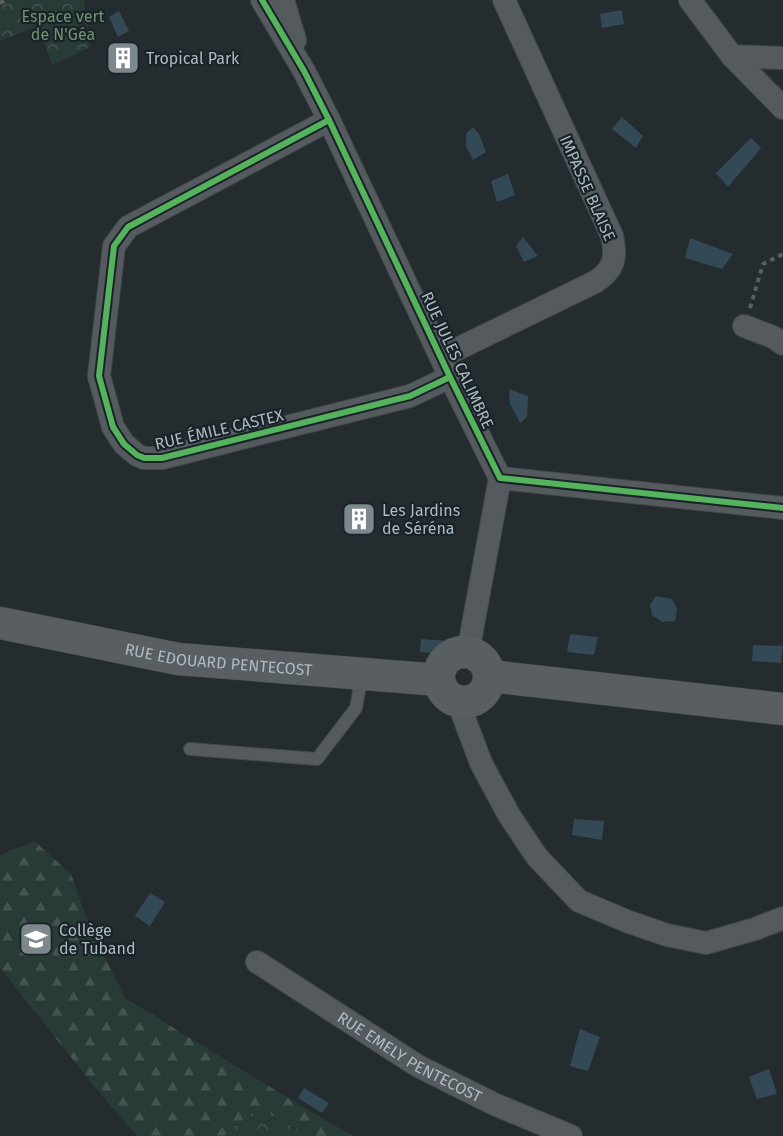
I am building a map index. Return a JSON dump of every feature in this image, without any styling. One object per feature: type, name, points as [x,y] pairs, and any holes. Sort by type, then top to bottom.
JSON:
[{"type":"street","name":"RUE JULES CALIMBRE","points":[[262,0],[304,71],[329,120],[500,478]]},
{"type":"street","name":"RUE JULES CALIMBRE","points":[[283,0],[304,71]]},
{"type":"street","name":"IMPASSE BLAISE","points":[[445,367],[595,282],[611,268],[614,259],[615,248],[612,236],[504,0]]},
{"type":"street","points":[[690,0],[732,56],[783,108]]},
{"type":"street","points":[[732,56],[783,58]]},
{"type":"street","name":"RUE ÉMILE CASTEX","points":[[329,120],[128,227],[114,246],[99,376],[113,427],[124,444],[137,456],[162,458],[410,396],[445,367]]},
{"type":"street","points":[[744,326],[773,337],[783,344]]},
{"type":"street","points":[[468,652],[500,478],[783,508]]},
{"type":"street","name":"RUE EDOUARD PENTECOST","points":[[0,623],[178,659],[362,673],[449,691]]},
{"type":"street","points":[[449,691],[466,702],[477,699],[487,687],[489,676],[487,666],[477,656],[468,652],[450,657],[441,669],[449,691],[481,763],[509,815],[537,857],[579,901],[667,935],[706,943],[755,930],[783,918]]},
{"type":"street","points":[[489,676],[783,709]]},
{"type":"street","name":"RUE EMELY PENTECOST","points":[[257,962],[418,1066],[494,1104],[571,1136]]},
{"type":"lane","points":[[190,749],[317,759],[356,708],[362,673]]},
{"type":"path","points":[[0,3],[7,0]]},
{"type":"path","points":[[744,326],[763,264],[783,254]]},
{"type":"green space","name":"Espace vert de N'Géa","points":[[0,0],[84,0],[90,47],[52,65],[38,26],[0,41]]},
{"type":"green space","name":"Collège de Tuband","points":[[34,841],[71,874],[88,923],[125,998],[353,1136],[137,1136],[0,968],[0,855]]},
{"type":"green space","points":[[258,1108],[311,1136],[223,1136]]},
{"type":"water","points":[[622,10],[624,24],[602,28],[600,14]]},
{"type":"water","points":[[119,11],[129,31],[118,37],[109,17]]},
{"type":"water","points":[[622,117],[643,136],[636,148],[612,129]]},
{"type":"water","points":[[473,127],[479,134],[486,152],[473,160],[466,146],[466,134]]},
{"type":"water","points":[[751,138],[761,148],[728,187],[716,173]]},
{"type":"water","points":[[508,174],[515,195],[497,202],[491,181]]},
{"type":"water","points":[[523,237],[538,256],[524,262],[516,246]]},
{"type":"water","points":[[690,238],[733,254],[722,269],[685,258]]},
{"type":"water","points":[[509,389],[528,396],[527,417],[520,423],[510,404]]},
{"type":"water","points":[[656,596],[672,599],[677,609],[675,621],[662,622],[652,615],[650,605]]},
{"type":"water","points":[[570,634],[598,637],[594,655],[567,652]]},
{"type":"water","points":[[421,639],[447,641],[446,654],[420,652]]},
{"type":"water","points":[[753,645],[783,646],[781,663],[752,661]]},
{"type":"water","points":[[574,819],[604,821],[602,840],[572,835]]},
{"type":"water","points":[[150,893],[165,902],[150,926],[135,916]]},
{"type":"water","points":[[580,1029],[600,1037],[588,1071],[570,1066]]},
{"type":"water","points":[[769,1069],[777,1094],[757,1099],[749,1077]]},
{"type":"water","points":[[304,1088],[329,1103],[322,1113],[298,1098]]},
{"type":"cycle path","points":[[262,0],[304,71],[329,120],[500,478],[783,508]]},
{"type":"cycle path","points":[[329,120],[128,227],[114,246],[99,376],[113,427],[124,444],[137,455],[144,458],[162,458],[410,396],[450,377]]},
{"type":"place","name":"Tropical Park","points":[[123,58]]},
{"type":"place","name":"Les Jardins de Séréna","points":[[359,519]]},
{"type":"place","name":"Collège de Tuband","points":[[36,939]]}]
